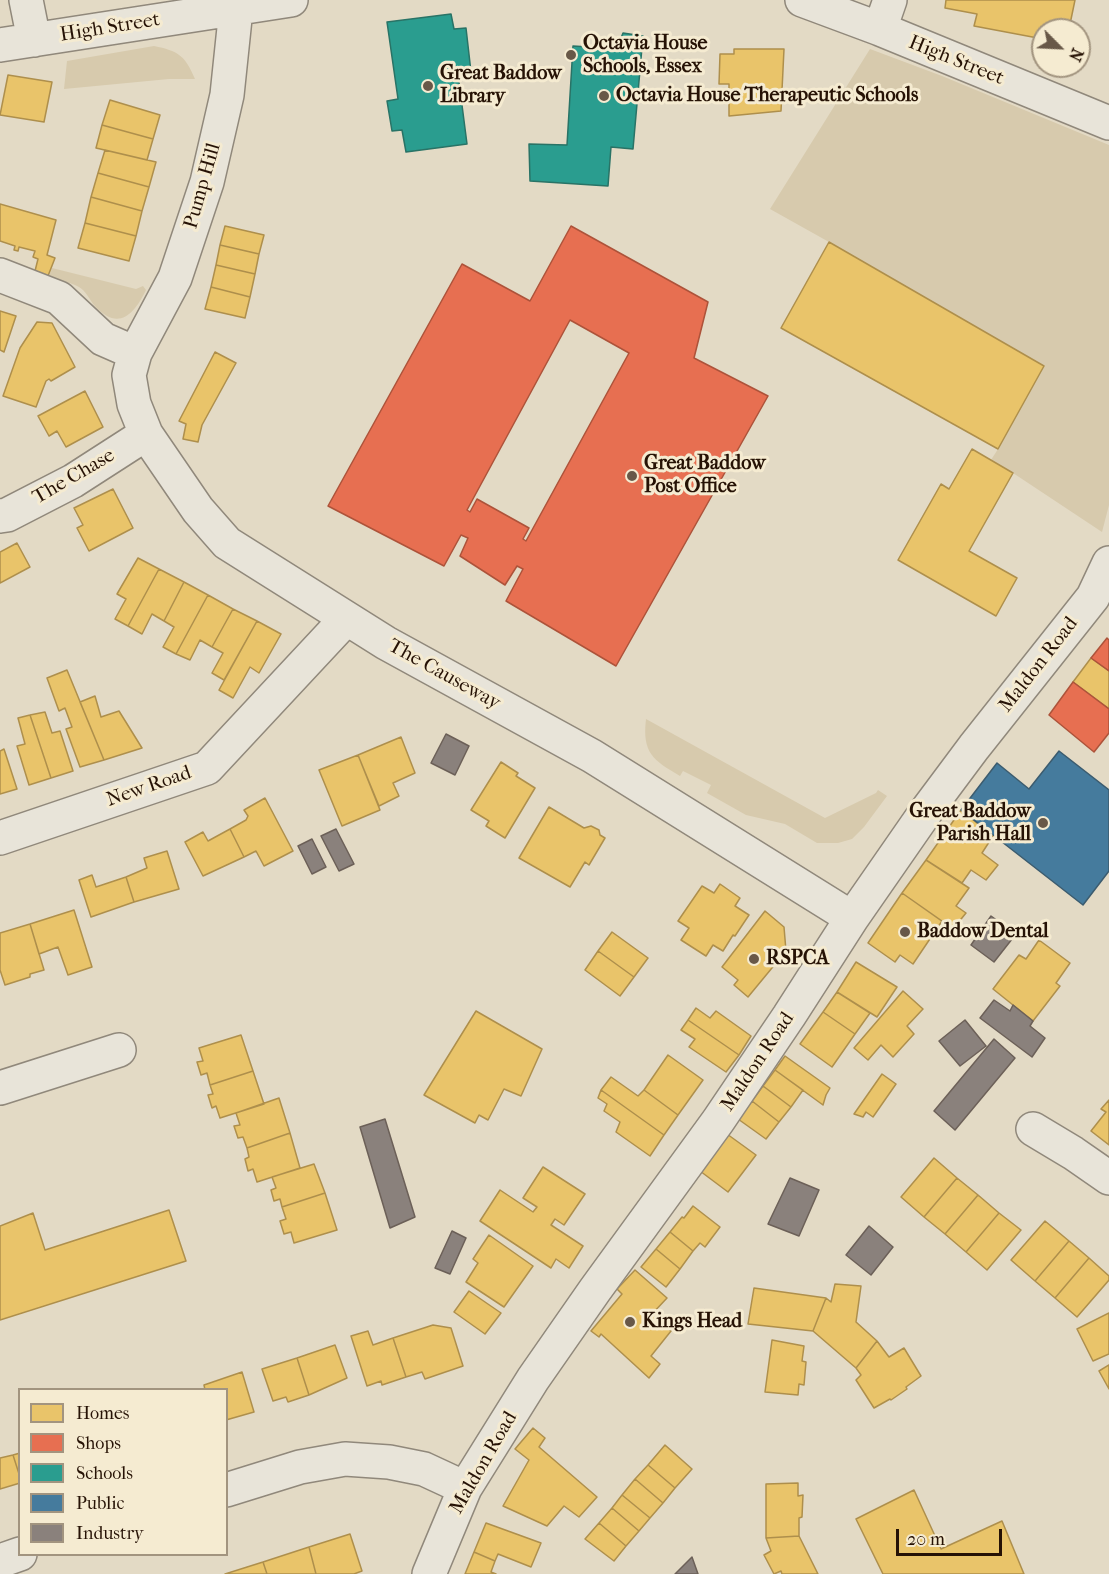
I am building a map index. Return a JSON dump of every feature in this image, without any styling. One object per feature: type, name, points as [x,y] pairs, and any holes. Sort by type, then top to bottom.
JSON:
[{"type":"street","points":[[26,0],[34,40]]},
{"type":"street","name":"High Street","points":[[0,45],[291,0]]},
{"type":"street","name":"High Street","points":[[802,0],[885,15],[1109,123]]},
{"type":"street","name":"Pump Hill","points":[[135,352],[175,278],[207,182],[227,95],[236,9]]},
{"type":"street","points":[[0,275],[59,298],[103,339],[135,352]]},
{"type":"street","name":"The Causeway","points":[[135,352],[129,375],[134,404],[146,434],[198,510],[227,543],[386,643],[592,756],[852,918]]},
{"type":"street","name":"The Chase","points":[[0,516],[73,481],[146,434]]},
{"type":"street","name":"Maldon Road","points":[[429,1574],[465,1488],[533,1379],[718,1121],[852,918],[940,792],[1093,597],[1109,563]]},
{"type":"street","name":"New Road","points":[[0,838],[207,768],[346,619]]},
{"type":"street","points":[[0,1088],[119,1050]]},
{"type":"street","points":[[1033,1129],[1109,1178]]},
{"type":"street","points":[[228,1489],[300,1467],[345,1460],[389,1462],[424,1469],[465,1488]]},
{"type":"street","points":[[0,1561],[18,1555]]},
{"type":"shaded area","points":[[154,46],[180,55],[188,64],[195,79],[169,79],[64,89],[67,61]]},
{"type":"shaded area","points":[[870,49],[1109,145],[1109,505],[1102,532],[991,460],[998,449],[829,242],[770,209]]},
{"type":"shaded area","points":[[52,268],[136,289],[143,286],[146,290],[131,313],[118,319],[111,318],[94,305],[79,287],[49,276]]},
{"type":"shaded area","points":[[646,719],[825,818],[878,790],[887,796],[852,839],[838,843],[817,843],[785,824],[746,815],[707,793],[711,785],[683,771],[680,776],[656,760],[646,740]]},
{"type":"building: Homes","points":[[946,0],[1075,0],[1071,18],[1031,18],[1031,37],[974,26],[977,14],[945,8]]},
{"type":"building: Homes","points":[[734,49],[784,49],[781,111],[729,116],[729,84],[719,84],[720,54],[734,54]]},
{"type":"building: Homes","points":[[8,75],[52,82],[44,122],[0,115]]},
{"type":"building: Homes","points":[[110,100],[160,115],[153,139],[102,125]]},
{"type":"building: Homes","points":[[102,125],[153,139],[147,160],[96,148]]},
{"type":"building: Homes","points":[[105,150],[156,162],[149,187],[98,173]]},
{"type":"building: Homes","points":[[98,173],[149,187],[142,211],[91,197]]},
{"type":"building: Homes","points":[[91,197],[142,211],[136,236],[85,223]]},
{"type":"building: Homes","points":[[0,204],[56,220],[47,255],[55,258],[48,276],[35,271],[38,259],[33,257],[35,251],[19,247],[18,251],[14,250],[15,246],[0,241]]},
{"type":"building: Homes","points":[[85,223],[136,236],[129,261],[78,248]]},
{"type":"building: Homes","points":[[225,226],[264,235],[259,254],[220,245]]},
{"type":"building: Homes","points":[[829,242],[1044,366],[998,449],[781,328]]},
{"type":"building: Homes","points":[[220,245],[259,254],[255,274],[216,265]]},
{"type":"building: Homes","points":[[216,265],[255,274],[250,297],[211,287]]},
{"type":"building: Homes","points":[[211,287],[250,297],[245,318],[205,309]]},
{"type":"building: Homes","points":[[0,311],[16,316],[4,352],[0,350]]},
{"type":"building: Homes","points":[[37,322],[52,323],[75,367],[51,381],[49,379],[46,381],[36,407],[3,396],[20,348]]},
{"type":"building: Homes","points":[[215,352],[236,363],[202,425],[198,442],[183,439],[186,424],[179,421]]},
{"type":"building: Homes","points":[[85,391],[103,427],[66,447],[57,431],[49,436],[38,416]]},
{"type":"building: Homes","points":[[972,449],[1013,473],[969,551],[1017,578],[996,616],[898,560],[941,484],[949,489]]},
{"type":"building: Homes","points":[[113,489],[133,528],[89,551],[77,528],[83,525],[74,508]]},
{"type":"building: Homes","points":[[17,543],[30,567],[0,583],[0,552]]},
{"type":"building: Homes","points":[[138,558],[159,569],[128,626],[115,619],[126,599],[117,594]]},
{"type":"building: Homes","points":[[159,569],[184,582],[164,621],[152,614],[142,634],[128,626]]},
{"type":"building: Homes","points":[[184,582],[208,595],[176,654],[163,647],[174,627],[164,621]]},
{"type":"building: Homes","points":[[208,595],[233,609],[212,647],[200,640],[190,660],[176,654]]},
{"type":"building: Homes","points":[[233,609],[257,621],[224,680],[212,673],[223,653],[212,647]]},
{"type":"building: Homes","points":[[257,621],[281,634],[259,673],[250,667],[233,698],[219,690]]},
{"type":"building: Homes","points":[[1091,658],[1109,671],[1109,709],[1073,682]]},
{"type":"building: Homes","points":[[67,670],[104,760],[80,767],[66,729],[72,727],[65,708],[59,711],[47,678]]},
{"type":"building: Homes","points":[[95,696],[101,717],[119,711],[142,748],[104,760],[80,702]]},
{"type":"building: Homes","points":[[45,712],[52,733],[60,731],[73,771],[51,778],[30,715]]},
{"type":"building: Homes","points":[[30,715],[51,778],[29,785],[17,746],[25,744],[18,718]]},
{"type":"building: Homes","points":[[401,737],[415,773],[393,783],[399,796],[379,806],[358,755]]},
{"type":"building: Homes","points":[[4,749],[17,789],[0,794],[0,751]]},
{"type":"building: Homes","points":[[358,755],[380,810],[342,826],[319,770]]},
{"type":"building: Homes","points":[[501,762],[518,773],[516,776],[535,788],[505,838],[486,826],[489,821],[471,810]]},
{"type":"building: Homes","points":[[265,798],[293,851],[264,866],[256,851],[244,857],[230,829],[246,820],[248,816],[244,810]]},
{"type":"building: Homes","points":[[549,807],[584,828],[591,826],[599,830],[600,835],[605,838],[589,865],[585,862],[570,887],[519,858]]},
{"type":"building: Homes","points":[[961,810],[993,836],[982,853],[998,865],[986,880],[971,870],[962,883],[926,860]]},
{"type":"building: Homes","points":[[230,829],[244,857],[203,876],[185,842],[203,832],[208,841]]},
{"type":"building: Homes","points":[[167,851],[179,889],[134,902],[126,877],[147,868],[144,858]]},
{"type":"building: Homes","points":[[926,860],[969,888],[956,906],[966,913],[953,929],[902,893]]},
{"type":"building: Homes","points":[[92,875],[96,887],[126,877],[134,902],[91,917],[79,880]]},
{"type":"building: Homes","points":[[720,884],[740,898],[735,906],[749,915],[723,951],[713,945],[706,956],[681,940],[689,928],[678,921],[702,886],[714,893]]},
{"type":"building: Homes","name":"Baddow Dental","points":[[902,893],[942,921],[913,964],[900,955],[895,962],[868,943]]},
{"type":"building: Homes","points":[[74,910],[92,967],[68,975],[58,947],[39,954],[30,924]]},
{"type":"building: Homes","name":"RSPCA","points":[[765,911],[784,927],[786,951],[748,997],[734,985],[738,980],[722,967]]},
{"type":"building: Homes","points":[[30,924],[44,970],[5,985],[0,970],[0,933]]},
{"type":"building: Homes","points":[[612,932],[648,958],[634,977],[598,951]]},
{"type":"building: Homes","points":[[1039,940],[1070,963],[1056,983],[1060,986],[1033,1021],[993,989],[1019,955],[1026,959]]},
{"type":"building: Homes","points":[[598,951],[634,977],[620,996],[585,970]]},
{"type":"building: Homes","points":[[856,962],[897,987],[877,1017],[837,992]]},
{"type":"building: Homes","points":[[903,991],[923,1009],[907,1026],[914,1034],[893,1057],[881,1045],[868,1060],[854,1048]]},
{"type":"building: Homes","points":[[837,992],[870,1013],[855,1034],[823,1012]]},
{"type":"building: Homes","points":[[696,1008],[710,1018],[716,1011],[751,1036],[739,1055],[688,1020]]},
{"type":"building: Homes","points":[[476,1011],[542,1049],[521,1096],[504,1089],[488,1120],[479,1115],[475,1123],[424,1095]]},
{"type":"building: Homes","points":[[823,1012],[855,1034],[832,1067],[800,1044]]},
{"type":"building: Homes","points":[[688,1020],[739,1055],[726,1072],[689,1047],[695,1039],[681,1030]]},
{"type":"building: Homes","points":[[241,1035],[253,1071],[210,1085],[207,1073],[201,1075],[197,1062],[203,1061],[199,1048]]},
{"type":"building: Homes","points":[[668,1055],[703,1080],[678,1115],[644,1090]]},
{"type":"building: Homes","points":[[785,1056],[830,1088],[823,1105],[775,1070]]},
{"type":"building: Homes","points":[[775,1070],[803,1090],[791,1107],[763,1086]]},
{"type":"building: Homes","points":[[253,1071],[264,1104],[220,1118],[216,1106],[212,1108],[208,1095],[213,1094],[210,1085]]},
{"type":"building: Homes","points":[[882,1074],[896,1084],[873,1117],[866,1112],[863,1117],[854,1114]]},
{"type":"building: Homes","points":[[611,1077],[638,1096],[644,1090],[678,1115],[664,1135],[601,1090]]},
{"type":"building: Homes","points":[[763,1086],[791,1107],[779,1122],[752,1101]]},
{"type":"building: Homes","points":[[601,1090],[664,1135],[650,1156],[616,1132],[620,1122],[604,1111],[607,1104],[598,1098]]},
{"type":"building: Homes","points":[[279,1098],[290,1133],[247,1148],[243,1137],[238,1138],[234,1126],[240,1125],[236,1113]]},
{"type":"building: Homes","points":[[1109,1100],[1109,1145],[1091,1131],[1106,1112],[1101,1109]]},
{"type":"building: Homes","points":[[752,1101],[779,1122],[766,1139],[738,1119]]},
{"type":"building: Homes","points":[[290,1133],[300,1168],[257,1182],[253,1169],[248,1171],[245,1159],[249,1157],[247,1148]]},
{"type":"building: Homes","points":[[727,1134],[756,1155],[728,1192],[700,1171]]},
{"type":"building: Homes","points":[[934,1158],[957,1178],[924,1217],[901,1197]]},
{"type":"building: Homes","points":[[314,1164],[325,1193],[282,1207],[280,1199],[274,1201],[271,1190],[276,1188],[272,1177]]},
{"type":"building: Homes","points":[[543,1167],[585,1194],[564,1225],[555,1219],[551,1225],[583,1246],[569,1268],[556,1259],[551,1268],[480,1221],[500,1190],[533,1212],[537,1207],[523,1198]]},
{"type":"building: Homes","points":[[957,1178],[978,1195],[945,1234],[924,1217]]},
{"type":"building: Homes","points":[[325,1193],[337,1230],[294,1243],[291,1232],[284,1234],[280,1221],[286,1219],[282,1207]]},
{"type":"building: Homes","points":[[978,1195],[999,1213],[966,1252],[945,1234]]},
{"type":"building: Homes","points":[[693,1206],[720,1227],[705,1247],[700,1243],[693,1251],[670,1232]]},
{"type":"building: Homes","points":[[169,1210],[186,1261],[0,1320],[0,1226],[33,1213],[45,1250]]},
{"type":"building: Homes","points":[[999,1213],[1021,1230],[987,1270],[966,1252]]},
{"type":"building: Homes","points":[[1045,1221],[1069,1241],[1035,1281],[1011,1260]]},
{"type":"building: Homes","points":[[670,1232],[693,1251],[680,1269],[656,1249]]},
{"type":"building: Homes","points":[[489,1235],[533,1266],[504,1307],[466,1282],[478,1263],[473,1259]]},
{"type":"building: Homes","points":[[1069,1241],[1089,1258],[1055,1298],[1035,1281]]},
{"type":"building: Homes","points":[[656,1249],[680,1269],[666,1287],[641,1267]]},
{"type":"building: Homes","points":[[1089,1258],[1109,1276],[1109,1280],[1077,1317],[1055,1298]]},
{"type":"building: Homes","name":"Kings Head","points":[[635,1270],[667,1298],[652,1314],[671,1331],[651,1356],[660,1364],[649,1378],[601,1334],[599,1337],[591,1331],[622,1294],[617,1289]]},
{"type":"building: Homes","points":[[835,1284],[861,1286],[856,1322],[877,1341],[856,1368],[813,1331],[826,1298],[831,1302]]},
{"type":"building: Homes","points":[[754,1288],[826,1298],[813,1331],[748,1324]]},
{"type":"building: Homes","points":[[469,1291],[501,1313],[485,1334],[454,1312]]},
{"type":"building: Homes","points":[[1109,1313],[1109,1354],[1093,1361],[1077,1329]]},
{"type":"building: Homes","points":[[433,1325],[451,1328],[463,1366],[425,1379],[422,1372],[406,1377],[393,1338]]},
{"type":"building: Homes","points":[[368,1331],[373,1345],[393,1338],[406,1377],[382,1385],[381,1381],[367,1386],[351,1336]]},
{"type":"building: Homes","points":[[772,1340],[804,1346],[802,1361],[806,1362],[804,1385],[799,1384],[798,1395],[765,1392]]},
{"type":"building: Homes","points":[[877,1341],[889,1357],[904,1348],[921,1376],[891,1400],[874,1408],[856,1380],[861,1375],[856,1368]]},
{"type":"building: Homes","points":[[335,1345],[347,1378],[309,1395],[297,1358]]},
{"type":"building: Homes","points":[[297,1358],[309,1395],[288,1402],[286,1397],[273,1401],[262,1369]]},
{"type":"building: Homes","points":[[1109,1365],[1109,1389],[1099,1371]]},
{"type":"building: Homes","points":[[242,1372],[254,1412],[228,1419],[228,1388],[205,1388],[204,1385]]},
{"type":"building: Homes","points":[[533,1428],[545,1438],[539,1447],[597,1497],[579,1517],[564,1506],[547,1526],[503,1506],[529,1460],[515,1449]]},
{"type":"building: Homes","points":[[665,1445],[692,1469],[675,1488],[648,1465]]},
{"type":"building: Homes","points":[[18,1454],[18,1471],[13,1455]]},
{"type":"building: Homes","points":[[13,1455],[18,1471],[18,1484],[0,1489],[0,1458]]},
{"type":"building: Homes","points":[[648,1465],[675,1488],[663,1503],[635,1479]]},
{"type":"building: Homes","points":[[635,1479],[663,1503],[650,1518],[622,1495]]},
{"type":"building: Homes","points":[[798,1483],[798,1496],[803,1495],[799,1536],[766,1538],[766,1484]]},
{"type":"building: Homes","points":[[914,1490],[941,1549],[1002,1521],[1024,1574],[883,1574],[856,1519]]},
{"type":"building: Homes","points":[[622,1495],[650,1518],[639,1531],[612,1508]]},
{"type":"building: Homes","points":[[612,1508],[639,1531],[626,1546],[599,1523]]},
{"type":"building: Homes","points":[[486,1523],[541,1543],[531,1567],[498,1554],[495,1561],[474,1552]]},
{"type":"building: Homes","points":[[599,1523],[626,1546],[614,1561],[585,1539]]},
{"type":"building: Homes","points":[[350,1534],[362,1571],[354,1574],[316,1574],[309,1547]]},
{"type":"building: Homes","points":[[799,1536],[818,1574],[782,1574],[781,1571],[774,1574],[764,1555],[771,1551],[766,1538]]},
{"type":"building: Homes","points":[[309,1547],[316,1574],[267,1574],[263,1562]]},
{"type":"building: Homes","points":[[474,1552],[495,1561],[491,1572],[496,1574],[465,1574]]},
{"type":"building: Homes","points":[[263,1562],[267,1574],[225,1574]]},
{"type":"building: Shops","points":[[571,226],[708,302],[694,358],[768,396],[616,666],[506,601],[523,569],[517,566],[505,585],[460,556],[468,538],[461,535],[444,566],[328,506],[462,264],[530,301]],"holes":[[[570,320],[629,353],[526,541],[523,539],[529,528],[477,499],[470,512],[467,510]]]},
{"type":"building: Shops","points":[[1107,638],[1109,640],[1109,671],[1091,658]]},
{"type":"building: Shops","points":[[1073,682],[1109,709],[1109,733],[1094,752],[1049,715]]},
{"type":"building: Schools","name":"Great Baddow Library","points":[[451,14],[454,29],[466,28],[471,72],[458,74],[467,144],[406,152],[402,130],[392,131],[387,101],[398,99],[387,22]]},
{"type":"building: Schools","name":"Octavia House Therapeutic Schools","points":[[623,33],[643,36],[633,149],[611,147],[608,186],[530,181],[529,144],[567,145],[573,46],[605,48],[606,37],[621,38]]},
{"type":"building: Public","name":"Great Baddow Parish Hall","points":[[1059,751],[1109,790],[1109,871],[1083,905],[961,810],[997,763],[1029,789]]},
{"type":"building: Industry","points":[[446,734],[469,746],[455,775],[431,763]]},
{"type":"building: Industry","points":[[336,829],[354,864],[339,871],[321,836]]},
{"type":"building: Industry","points":[[312,839],[326,867],[312,874],[298,846]]},
{"type":"building: Industry","points":[[991,916],[1016,934],[994,962],[971,945]]},
{"type":"building: Industry","points":[[994,1000],[1010,1011],[1013,1005],[1033,1021],[1030,1026],[1045,1038],[1032,1057],[980,1018]]},
{"type":"building: Industry","points":[[965,1020],[986,1046],[960,1066],[939,1041]]},
{"type":"building: Industry","points":[[994,1039],[1015,1058],[955,1130],[934,1111]]},
{"type":"building: Industry","points":[[385,1119],[415,1217],[390,1228],[360,1127]]},
{"type":"building: Industry","points":[[790,1178],[819,1190],[799,1236],[768,1224]]},
{"type":"building: Industry","points":[[869,1226],[893,1247],[871,1275],[846,1255]]},
{"type":"building: Industry","points":[[452,1231],[466,1238],[450,1274],[435,1268]]},
{"type":"building: Industry","points":[[692,1557],[698,1574],[675,1574]]},
{"type":"place","name":"Octavia House Schools, Essex","points":[[571,55]]},
{"type":"place","name":"Great Baddow Library","points":[[428,86]]},
{"type":"place","name":"Octavia House Therapeutic Schools","points":[[604,96]]},
{"type":"place","name":"Great Baddow Post Office","points":[[632,476]]},
{"type":"place","name":"Great Baddow Parish Hall","points":[[1043,823]]},
{"type":"place","name":"Baddow Dental","points":[[905,932]]},
{"type":"place","name":"RSPCA","points":[[754,959]]},
{"type":"place","name":"Kings Head","points":[[630,1322]]}]
